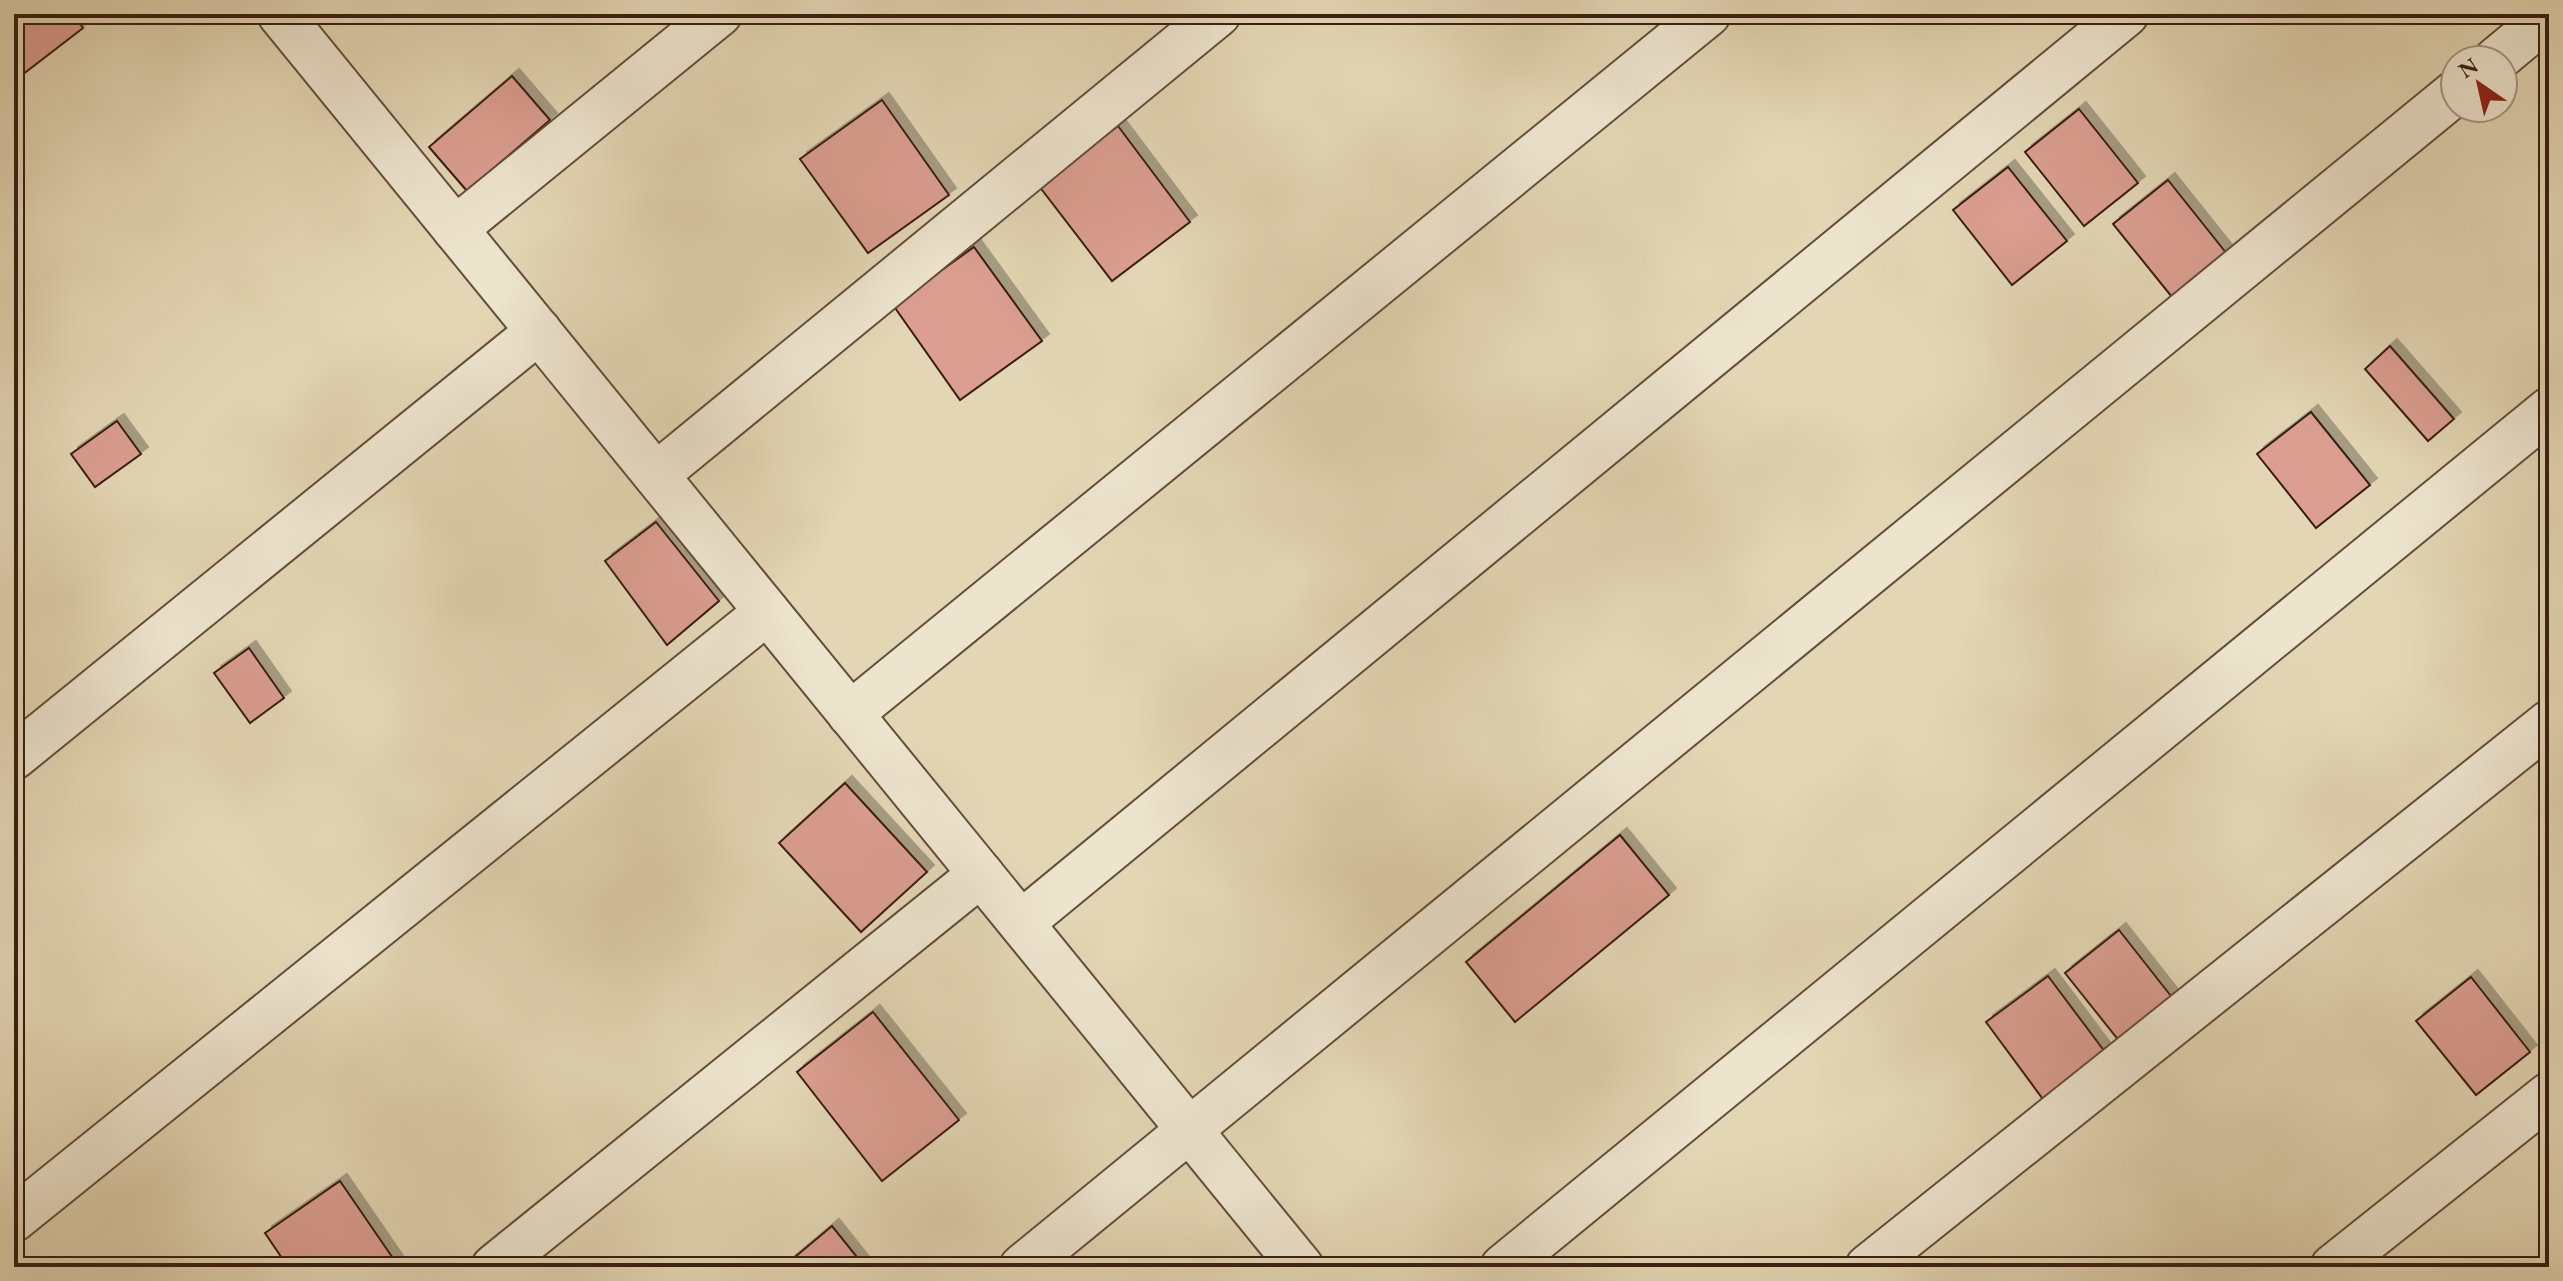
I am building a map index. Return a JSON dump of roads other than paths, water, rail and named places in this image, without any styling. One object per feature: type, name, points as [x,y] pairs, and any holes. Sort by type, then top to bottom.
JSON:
[{"type":"street","points":[[280,14],[1301,1267]]},
{"type":"street","points":[[455,229],[719,14]]},
{"type":"street","points":[[656,475],[1218,14]]},
{"type":"street","points":[[850,714],[1708,14]]},
{"type":"street","points":[[1021,923],[2126,14]]},
{"type":"street","points":[[2515,44],[2549,16]]},
{"type":"street","points":[[1022,1267],[2439,106]]},
{"type":"street","points":[[14,757],[539,331]]},
{"type":"street","points":[[1503,1267],[2549,410]]},
{"type":"street","points":[[14,1219],[767,612]]},
{"type":"street","points":[[1868,1267],[2549,723]]},
{"type":"street","points":[[494,1267],[981,874]]},
{"type":"street","points":[[2333,1267],[2549,1095]]}]
